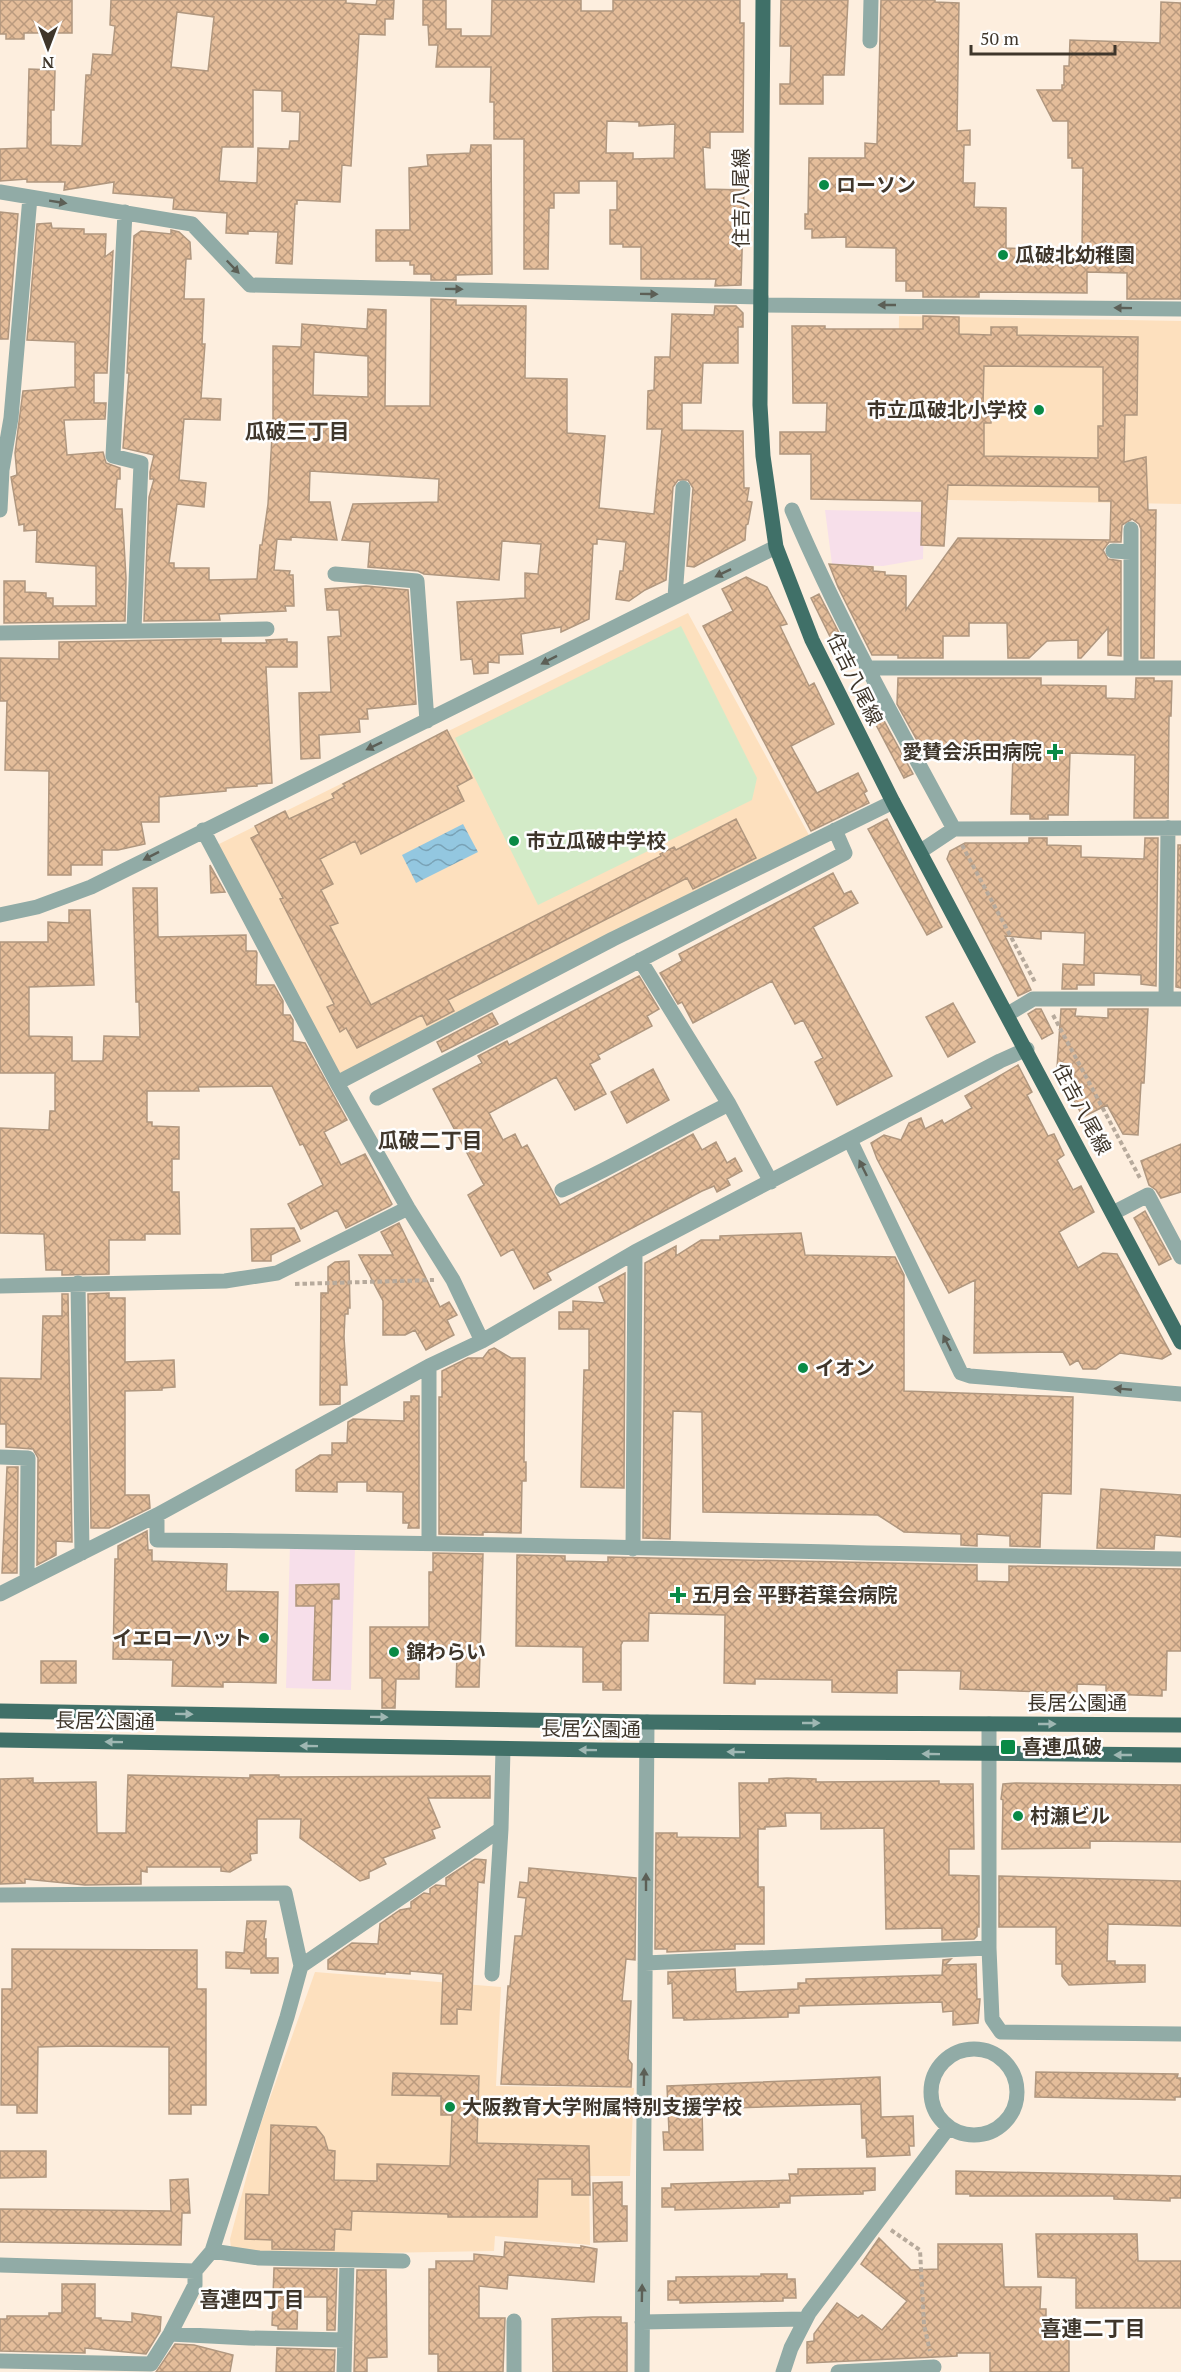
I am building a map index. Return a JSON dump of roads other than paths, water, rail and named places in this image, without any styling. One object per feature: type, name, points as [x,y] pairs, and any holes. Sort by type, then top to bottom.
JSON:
[{"type":"main road","name":"住吉八尾線","points":[[763,0],[760,405],[763,456],[776,547],[812,640],[894,802],[1181,1342]]},
{"type":"main road","name":"長居公園通","points":[[0,1711],[647,1722],[1181,1725]]},
{"type":"main road","name":"長居公園通","points":[[0,1740],[503,1749],[1181,1755]]},
{"type":"street","points":[[870,41],[871,0]]},
{"type":"street","points":[[0,192],[192,224],[250,285],[762,301],[1181,309]]},
{"type":"street","points":[[0,510],[2,470],[11,418],[30,197]]},
{"type":"street","points":[[126,212],[113,456],[141,463],[135,629]]},
{"type":"street","points":[[675,597],[683,488]]},
{"type":"street","points":[[792,510],[819,573],[867,668],[954,829]]},
{"type":"street","points":[[1131,530],[1131,668]]},
{"type":"street","points":[[0,915],[37,907],[91,887],[776,547]]},
{"type":"street","points":[[1113,551],[1131,552]]},
{"type":"street","points":[[335,574],[417,581],[427,721]]},
{"type":"street","points":[[0,633],[135,629],[267,629]]},
{"type":"street","points":[[867,668],[1181,668]]},
{"type":"street","points":[[337,1083],[614,939],[894,802]]},
{"type":"street","points":[[921,851],[954,829],[1174,828],[1173,999],[1034,999],[1008,1014]]},
{"type":"street","points":[[203,830],[337,1083],[408,1208],[453,1280],[482,1341]]},
{"type":"street","points":[[377,1098],[845,853],[835,830]]},
{"type":"street","points":[[640,960],[729,1104],[771,1182]]},
{"type":"street","points":[[0,1594],[157,1515],[429,1366],[482,1341],[635,1252],[1027,1049]]},
{"type":"street","points":[[562,1190],[603,1172],[678,1129],[729,1104]]},
{"type":"street","points":[[850,1140],[961,1372],[970,1376],[1181,1394]]},
{"type":"street","points":[[1113,1214],[1148,1195],[1181,1257]]},
{"type":"street","points":[[0,1286],[225,1281],[277,1273],[408,1208]]},
{"type":"street","points":[[633,1549],[635,1252]]},
{"type":"street","points":[[78,1283],[82,1553]]},
{"type":"street","points":[[429,1366],[429,1542]]},
{"type":"street","points":[[0,1457],[28,1458],[27,1580]]},
{"type":"street","points":[[157,1515],[157,1540],[429,1542],[633,1549],[1181,1559]]},
{"type":"street","points":[[642,2372],[647,1722]]},
{"type":"street","points":[[989,1724],[989,1948],[992,2019],[1001,2032],[996,2054]]},
{"type":"street","points":[[492,1974],[501,1829],[503,1749]]},
{"type":"street","points":[[301,1966],[501,1829]]},
{"type":"street","points":[[0,1894],[285,1893],[301,1966],[287,2017],[212,2251],[195,2271],[195,2285],[170,2334],[151,2364],[0,2361]]},
{"type":"street","points":[[645,1964],[989,1948]]},
{"type":"street","points":[[1001,2032],[1181,2034]]},
{"type":"street","points":[[982,2049],[996,2054],[1008,2064],[1017,2085],[1017,2101],[1013,2111],[1003,2124],[992,2131],[975,2135],[949,2127],[938,2116],[931,2100],[930,2088],[937,2068],[948,2056],[963,2050],[982,2049]]},
{"type":"street","points":[[783,2372],[791,2348],[806,2319],[949,2127]]},
{"type":"street","points":[[212,2251],[259,2258],[403,2261]]},
{"type":"street","points":[[344,2372],[347,2261]]},
{"type":"street","points":[[0,2265],[195,2271]]},
{"type":"street","points":[[642,2322],[806,2319]]},
{"type":"street","points":[[514,2321],[514,2372]]},
{"type":"street","points":[[170,2334],[345,2340]]},
{"type":"street","points":[[838,2372],[934,2367]]},
{"type":"water","points":[[463,824],[478,852],[416,883],[402,855]]},
{"type":"place","name":"ローソン","points":[[824,185]]},
{"type":"place","name":"瓜破北幼稚園","points":[[1003,255]]},
{"type":"place","name":"市立瓜破北小学校","points":[[1039,410]]},
{"type":"place","name":"愛賛会浜田病院","points":[[1055,752]]},
{"type":"place","name":"市立瓜破中学校","points":[[514,841]]},
{"type":"place","name":"イオン","points":[[803,1368]]},
{"type":"place","name":"五月会 平野若葉会病院","points":[[678,1595]]},
{"type":"place","name":"イエローハット","points":[[264,1638]]},
{"type":"place","name":"錦わらい","points":[[394,1652]]},
{"type":"place","name":"喜連瓜破","points":[[1008,1747]]},
{"type":"place","name":"村瀬ビル","points":[[1018,1816]]},
{"type":"place","name":"大阪教育大学附属特別支援学校","points":[[450,2107]]},
{"type":"district","name":"瓜破三丁目","points":[[297,432]]},
{"type":"district","name":"瓜破二丁目","points":[[430,1141]]},
{"type":"district","name":"喜連四丁目","points":[[252,2300]]},
{"type":"district","name":"喜連二丁目","points":[[1093,2329]]}]
